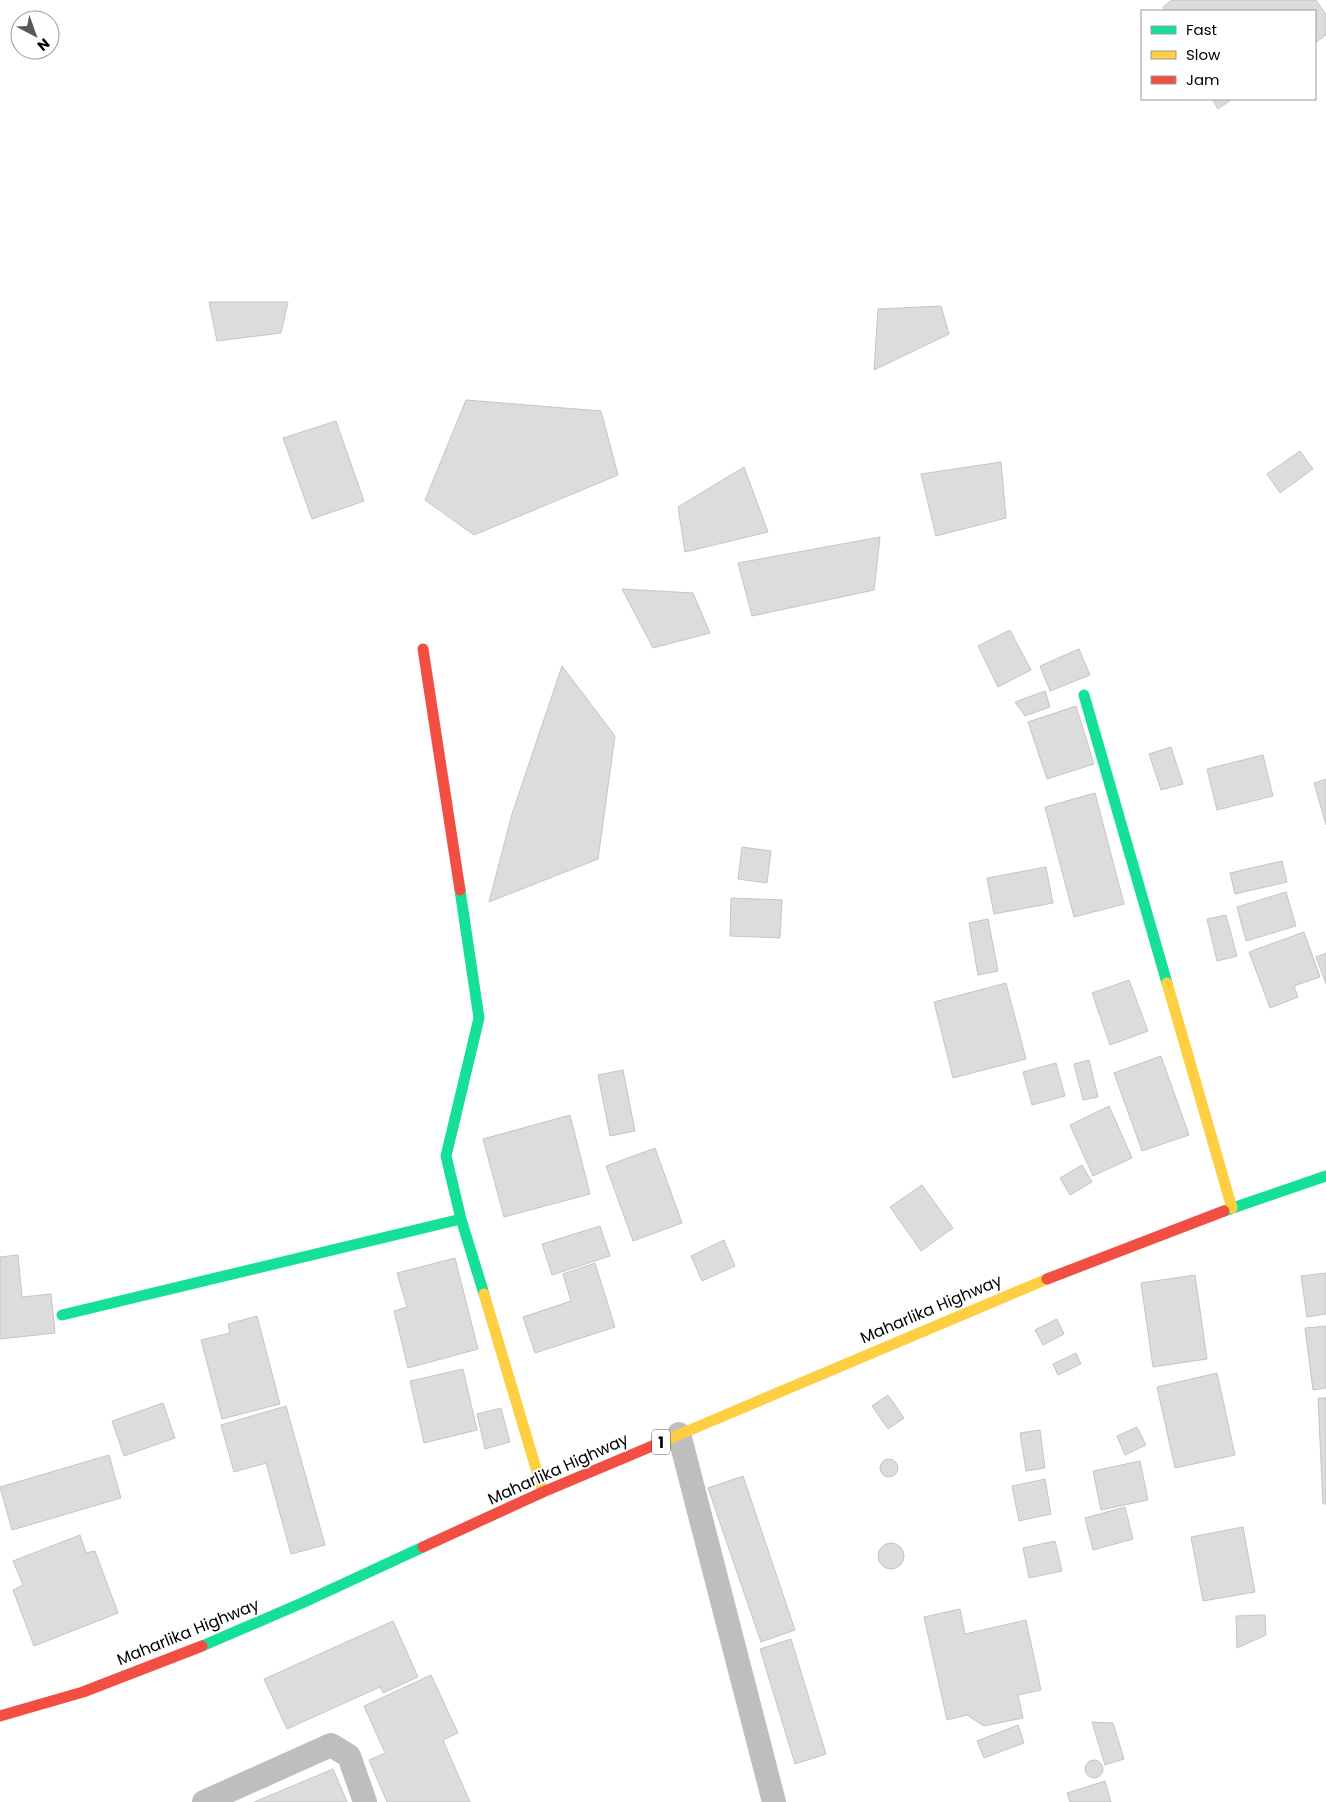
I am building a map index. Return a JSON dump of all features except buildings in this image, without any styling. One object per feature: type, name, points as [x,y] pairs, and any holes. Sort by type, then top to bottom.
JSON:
[{"type":"main road","points":[[423,649],[479,1018],[446,1156],[461,1219],[543,1492]]},
{"type":"main road","points":[[1084,695],[1232,1208]]},
{"type":"main road","name":"Maharlika Highway","points":[[0,1716],[83,1692],[182,1655],[302,1603],[543,1492],[1023,1288],[1232,1208],[1326,1176]]},
{"type":"main road","points":[[62,1315],[461,1219]]},
{"type":"lane","points":[[679,1434],[774,1802]]},
{"type":"lane","points":[[204,1802],[331,1745],[349,1756],[365,1802]]},
{"type":"traffic: fast","points":[[1084,695],[1167,983]]},
{"type":"traffic: fast","points":[[460,890],[479,1018],[446,1156],[461,1219],[484,1294]]},
{"type":"traffic: fast","points":[[1224,1211],[1326,1176]]},
{"type":"traffic: fast","points":[[62,1315],[461,1219]]},
{"type":"traffic: fast","points":[[202,1646],[302,1603],[423,1547]]},
{"type":"traffic: slow","points":[[1167,983],[1232,1208]]},
{"type":"traffic: slow","points":[[657,1444],[1047,1279]]},
{"type":"traffic: slow","points":[[484,1294],[543,1492]]},
{"type":"traffic: jam","points":[[423,649],[460,890]]},
{"type":"traffic: jam","points":[[1047,1279],[1224,1211]]},
{"type":"traffic: jam","points":[[423,1547],[543,1492],[657,1444]]},
{"type":"traffic: jam","points":[[0,1716],[83,1692],[202,1646]]}]
